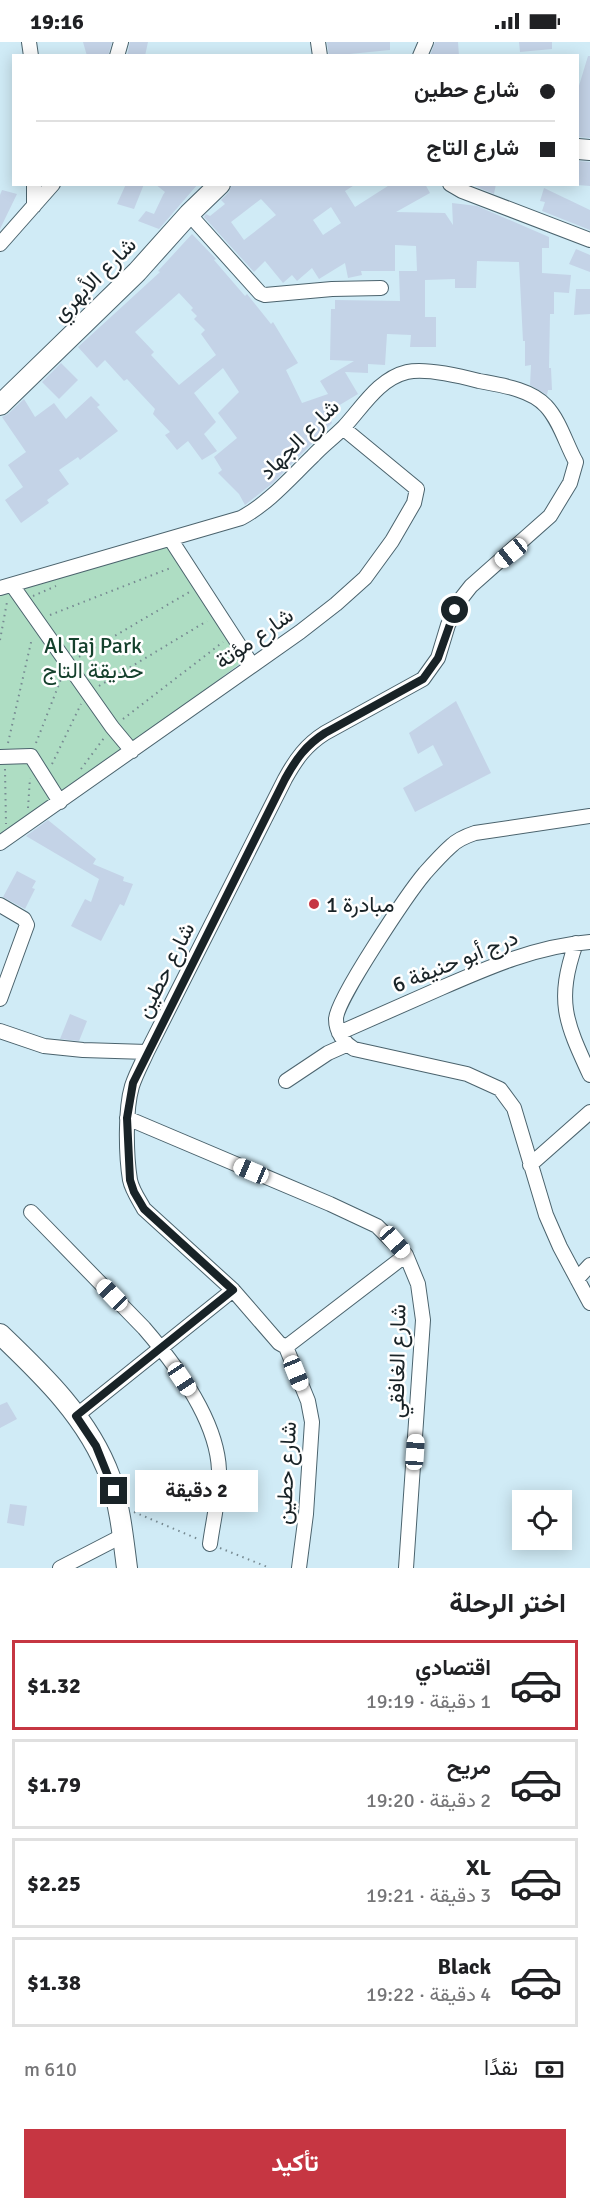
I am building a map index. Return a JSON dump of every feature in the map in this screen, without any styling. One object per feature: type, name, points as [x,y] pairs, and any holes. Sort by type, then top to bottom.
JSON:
[{"type":"street","points":[[34,186],[34,206]]},
{"type":"street","points":[[0,244],[51,186]]},
{"type":"street","name":"شارع الأبهري","points":[[0,405],[137,272],[189,214],[218,186]]},
{"type":"street","points":[[453,186],[590,240]]},
{"type":"street","points":[[189,214],[253,285],[265,295],[332,289],[381,288]]},
{"type":"street","name":"شارع الجهاد","points":[[7,586],[240,518],[256,509],[343,428],[369,397],[394,376],[409,372],[476,380],[532,396],[546,405],[583,463]]},
{"type":"street","name":"شارع مؤتة","points":[[3,841],[336,604],[365,578],[392,542],[414,503],[417,489],[343,428]]},
{"type":"street","name":"شارع حطين","points":[[299,1568],[306,1514],[312,1422],[308,1401],[286,1347],[279,1343],[233,1290],[144,1209],[134,1192],[130,1180],[127,1118],[133,1083],[285,779],[301,753],[311,742],[325,733],[423,679],[438,658],[448,625],[460,600],[471,586],[550,516],[583,463]]},
{"type":"street","points":[[171,540],[252,665]]},
{"type":"street","points":[[7,586],[36,620],[112,727],[132,751]]},
{"type":"street","points":[[2,757],[31,756],[60,802]]},
{"type":"street","points":[[590,816],[475,833],[464,836],[452,844],[425,873],[344,996],[336,1019],[343,1039],[354,1049],[384,1058],[467,1074],[500,1089],[514,1108],[546,1215],[567,1263],[590,1303]]},
{"type":"street","points":[[0,905],[24,919],[27,925],[0,999]]},
{"type":"street","points":[[583,942],[566,974],[564,992],[569,1028],[590,1075]]},
{"type":"street","name":"درج أبو حنيفة 6","points":[[286,1081],[328,1053],[343,1039],[478,972],[524,954],[583,942]]},
{"type":"street","points":[[0,1031],[44,1047],[147,1052]]},
{"type":"street","points":[[530,1165],[590,1112]]},
{"type":"street","name":"شارع الغافقي","points":[[127,1118],[369,1222],[383,1231],[406,1255],[418,1284],[423,1320],[406,1568]]},
{"type":"street","points":[[31,1212],[161,1348],[193,1395],[217,1453],[219,1473],[210,1544]]},
{"type":"street","points":[[286,1347],[406,1255]]},
{"type":"street","points":[[577,1279],[590,1265]]},
{"type":"street","points":[[76,1416],[233,1290]]},
{"type":"street","points":[[0,1334],[61,1397],[96,1446],[118,1505],[127,1568]]},
{"type":"street","points":[[60,1568],[122,1536]]},
{"type":"path","points":[[3,841],[2,757],[36,620],[186,562]]},
{"type":"path","points":[[28,824],[31,756],[67,664],[201,585]]},
{"type":"path","points":[[0,640],[7,586]]},
{"type":"path","points":[[45,778],[87,692],[219,614]]},
{"type":"path","points":[[78,772],[112,727],[233,635]]},
{"type":"path","points":[[118,1505],[270,1568]]},
{"type":"green space","name":"Al Taj Park حديقة التاج","points":[[169,539],[242,662],[128,749],[0,841],[0,587]]},
{"type":"building","points":[[83,42],[112,42],[109,54],[86,54]]},
{"type":"building","points":[[130,42],[148,42],[145,54],[127,54]]},
{"type":"building","points":[[327,42],[390,42],[390,50],[329,54]]},
{"type":"building","points":[[435,42],[458,42],[459,54],[431,54]]},
{"type":"building","points":[[519,42],[552,42],[552,49],[520,52]]},
{"type":"building","points":[[588,56],[590,56],[590,138],[579,137],[579,86]]},
{"type":"building","points":[[579,161],[590,162],[590,186],[579,185]]},
{"type":"building","points":[[125,186],[143,186],[134,209],[117,204]]},
{"type":"building","points":[[158,186],[196,186],[159,229],[138,221],[146,211],[154,214],[165,192]]},
{"type":"building","points":[[231,186],[353,186],[345,191],[355,207],[388,186],[426,186],[430,193],[396,212],[445,213],[453,225],[452,203],[477,206],[549,237],[549,248],[542,248],[542,273],[571,275],[569,293],[554,292],[554,314],[550,314],[549,368],[551,368],[552,390],[548,390],[547,395],[530,385],[531,365],[525,366],[519,262],[477,261],[476,288],[455,288],[455,279],[425,280],[425,317],[436,317],[436,347],[410,347],[411,335],[387,334],[385,365],[368,364],[368,373],[345,372],[358,394],[328,412],[332,423],[273,483],[245,505],[239,494],[218,473],[222,470],[214,457],[237,438],[218,413],[239,392],[223,368],[194,393],[216,422],[204,434],[217,451],[202,460],[188,441],[177,450],[165,435],[170,432],[153,414],[155,409],[127,379],[124,381],[105,360],[97,368],[78,347],[160,272],[158,271],[192,234],[216,259],[214,260],[245,296],[247,294],[271,324],[273,322],[298,363],[286,370],[302,403],[328,394],[320,381],[354,361],[330,360],[331,309],[335,309],[335,300],[400,301],[399,271],[417,271],[416,246],[395,245],[395,271],[361,271],[362,275],[348,278],[345,263],[319,279],[312,268],[297,281],[292,275],[283,283],[265,261],[254,272],[204,217],[206,214],[210,216],[225,204],[221,200]],"holes":[[[261,199],[276,215],[244,240],[231,222]],[[331,207],[341,223],[323,235],[313,220]],[[179,293],[193,308],[191,310],[197,316],[194,319],[205,330],[201,334],[216,355],[179,385],[151,355],[154,352],[135,332]]]},
{"type":"building","points":[[475,186],[496,186],[494,194]]},
{"type":"building","points":[[544,188],[590,210],[590,230],[542,211],[545,202],[540,201]]},
{"type":"building","points":[[2,190],[17,194],[0,229],[0,195]]},
{"type":"building","points":[[576,249],[590,255],[590,272],[569,264]]},
{"type":"building","points":[[576,289],[590,289],[590,314],[574,315]]},
{"type":"building","points":[[61,363],[78,380],[59,399],[42,382]]},
{"type":"building","points":[[91,396],[100,405],[97,407],[118,431],[80,460],[78,457],[59,470],[69,484],[47,500],[49,503],[21,523],[5,500],[23,487],[8,465],[26,452],[2,417],[24,399],[35,417],[54,403],[66,419]]},
{"type":"building","points":[[456,701],[491,773],[415,812],[403,788],[443,765],[433,745],[418,754],[409,733]]},
{"type":"building","points":[[48,820],[96,859],[93,864],[124,877],[123,881],[133,884],[124,906],[120,904],[101,941],[71,926],[85,899],[91,902],[99,879],[26,836]]},
{"type":"building","points":[[17,871],[36,881],[32,888],[35,889],[25,909],[3,897]]},
{"type":"building","points":[[70,1014],[87,1021],[79,1041],[60,1039]]},
{"type":"building","points":[[7,1402],[17,1419],[0,1428],[0,1405]]},
{"type":"building","points":[[10,1504],[27,1506],[24,1526],[7,1523]]},
{"type":"place","name":"مبادرة 1","points":[[314,904]]},
{"type":"route","points":[[114,1491],[96,1446],[76,1416],[233,1290],[144,1209],[134,1192],[130,1180],[127,1118],[133,1083],[293,764],[311,742],[423,679],[438,658],[455,610]]}]
